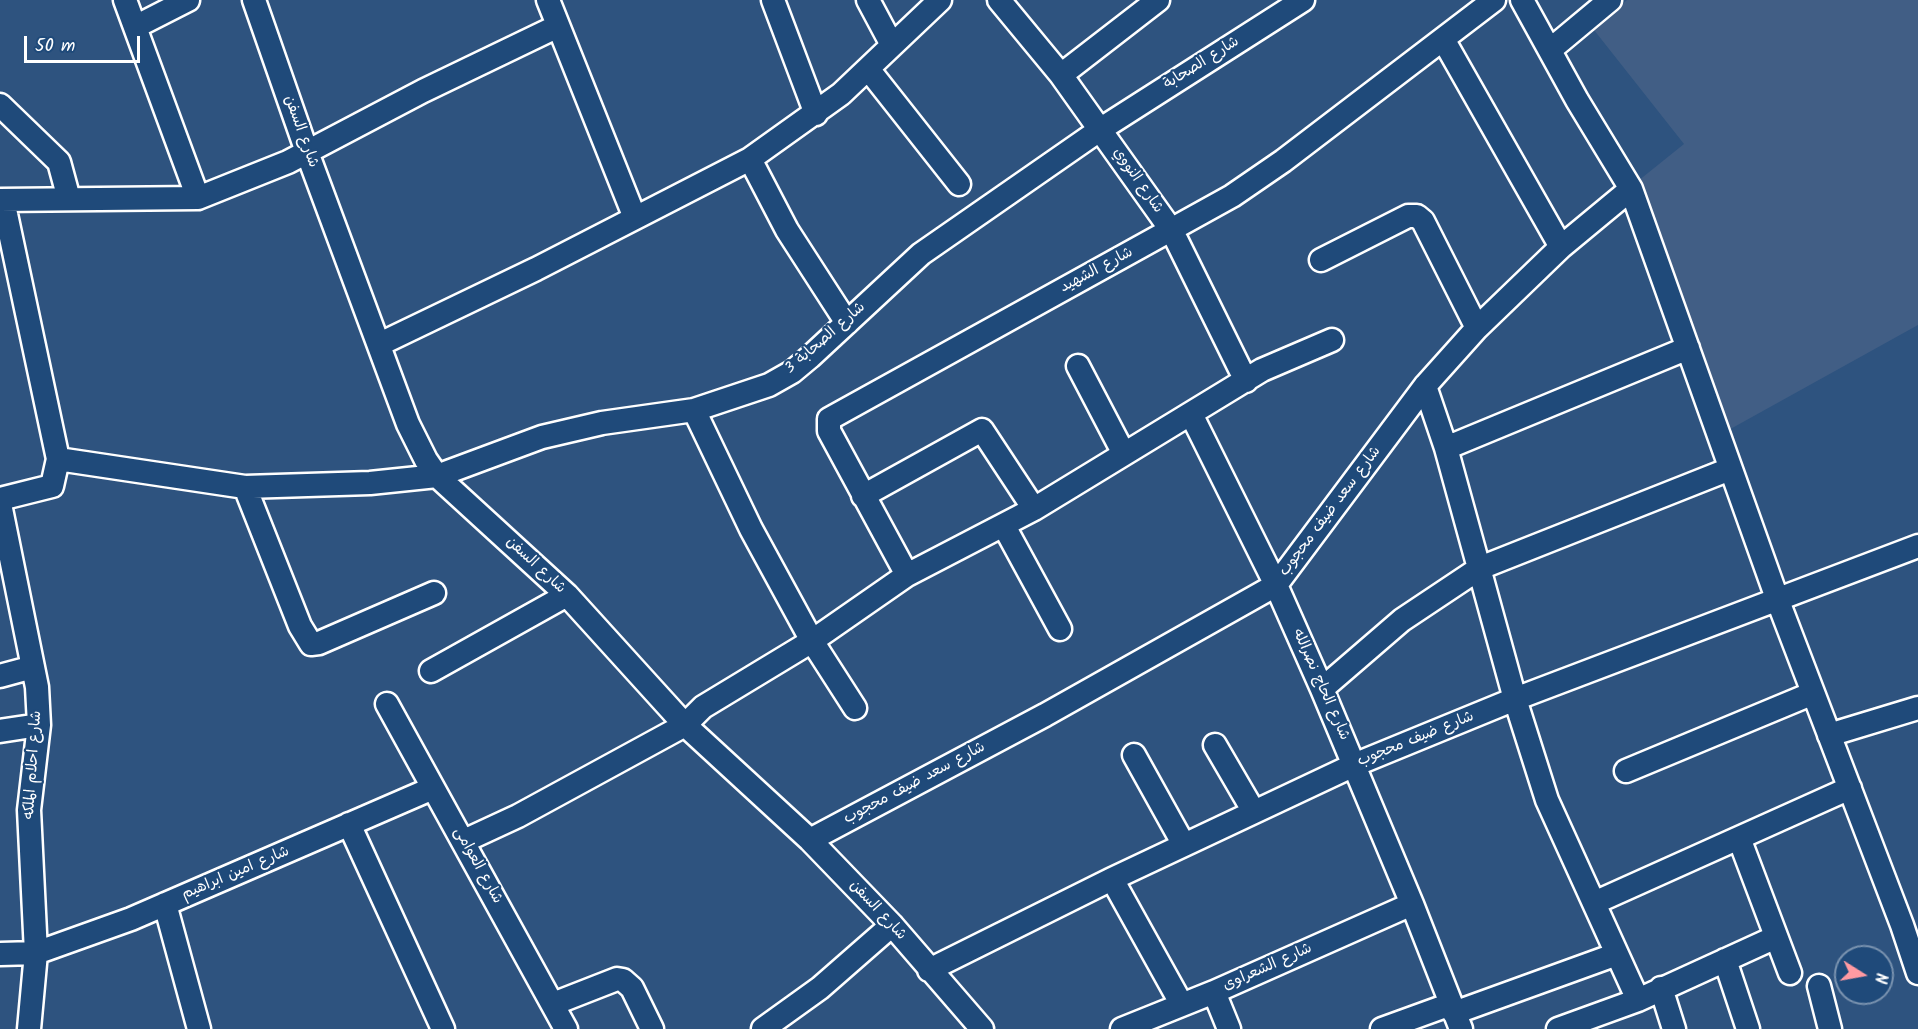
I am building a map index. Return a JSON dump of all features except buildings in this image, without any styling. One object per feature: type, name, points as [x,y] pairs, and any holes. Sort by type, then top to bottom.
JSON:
[{"type":"street","points":[[124,0],[198,198]]},
{"type":"street","points":[[135,27],[188,0]]},
{"type":"street","name":"شارع السفن","points":[[254,0],[307,152],[416,444],[437,476],[567,595],[685,725],[810,840],[892,925],[982,1029]]},
{"type":"street","points":[[548,0],[635,218]]},
{"type":"street","points":[[773,0],[816,114]]},
{"type":"street","points":[[868,0],[892,45]]},
{"type":"street","points":[[380,344],[750,159],[816,114],[869,70],[940,0]]},
{"type":"street","name":"شارع النووي","points":[[999,0],[1061,75],[1172,231],[1246,381]]},
{"type":"street","points":[[1061,75],[1133,7],[1158,0]]},
{"type":"street","name":"شارع الصحابة","points":[[1101,129],[1303,0]]},
{"type":"street","name":"شارع الشهيد","points":[[907,575],[829,431],[829,420],[1232,196],[1494,0]]},
{"type":"street","points":[[1522,0],[1631,189],[1811,694],[1850,788],[1918,974]]},
{"type":"street","points":[[1550,50],[1610,0]]},
{"type":"street","points":[[0,499],[52,486],[58,459],[1,200],[198,198],[307,152],[423,91],[558,26]]},
{"type":"street","points":[[1443,39],[1561,247]]},
{"type":"street","points":[[869,70],[959,184]]},
{"type":"street","points":[[0,105],[59,162],[69,199]]},
{"type":"street","name":"شارع الصحابة 3","points":[[58,459],[245,487],[344,485],[437,476],[542,437],[577,428],[694,410],[769,385],[792,372],[921,254],[1101,129]]},
{"type":"street","points":[[750,159],[792,238],[847,323]]},
{"type":"street","name":"شارع سعد ضيف محجوب","points":[[810,840],[1045,716],[1276,585],[1425,386],[1477,328],[1561,247],[1631,189]]},
{"type":"street","points":[[1321,260],[1408,216],[1418,216],[1423,221],[1477,328]]},
{"type":"street","points":[[464,841],[537,807],[685,725],[704,707],[812,641],[907,575],[1034,509],[1262,370],[1332,340]]},
{"type":"street","points":[[1446,448],[1688,348]]},
{"type":"street","points":[[1078,366],[1124,454]]},
{"type":"street","points":[[1425,386],[1446,448],[1515,699],[1547,800],[1638,1000]]},
{"type":"street","points":[[694,410],[751,529],[812,641],[855,708]]},
{"type":"street","name":"شارع الحاج نصرالله","points":[[1191,414],[1276,585],[1322,689],[1412,904],[1455,1015]]},
{"type":"street","points":[[863,496],[982,430],[1034,509]]},
{"type":"street","points":[[1322,689],[1402,621],[1480,568],[1730,469]]},
{"type":"street","points":[[245,487],[300,626],[311,644],[319,643],[434,593]]},
{"type":"street","name":"شارع احلام الملكه","points":[[0,504],[33,667],[39,725],[29,810],[36,952],[29,1029]]},
{"type":"street","points":[[1004,526],[1060,629]]},
{"type":"street","name":"شارع ضيف محجوب","points":[[929,970],[1112,879],[1354,765],[1515,699],[1918,546]]},
{"type":"street","points":[[431,671],[567,595]]},
{"type":"street","points":[[0,676],[33,667]]},
{"type":"street","points":[[1626,771],[1811,694]]},
{"type":"street","name":"شارع العوامى","points":[[387,704],[566,1029]]},
{"type":"street","points":[[1829,735],[1918,708]]},
{"type":"street","points":[[0,731],[39,725]]},
{"type":"street","points":[[1215,745],[1254,812]]},
{"type":"street","points":[[1134,754],[1184,845]]},
{"type":"street","name":"شارع امين ابراهيم","points":[[0,954],[36,952],[165,904],[433,788]]},
{"type":"street","points":[[1594,903],[1850,788]]},
{"type":"street","points":[[349,824],[443,1029]]},
{"type":"street","points":[[1739,838],[1790,973]]},
{"type":"street","points":[[1112,879],[1182,1005]]},
{"type":"street","points":[[165,904],[199,1029]]},
{"type":"street","name":"شارع الشعراوى","points":[[1122,1029],[1214,992],[1412,904]]},
{"type":"street","points":[[764,1029],[820,988],[892,925]]},
{"type":"street","points":[[1558,1029],[1587,1024],[1776,937]]},
{"type":"street","points":[[1382,1029],[1455,1015],[1617,954]]},
{"type":"street","points":[[1725,960],[1748,1029]]},
{"type":"street","points":[[553,1004],[617,979],[623,980],[632,988],[652,1029]]},
{"type":"street","points":[[1819,986],[1830,1029]]},
{"type":"street","points":[[1661,988],[1674,1029]]},
{"type":"street","points":[[1214,992],[1229,1029]]},
{"type":"shaded area","points":[[1627,0],[1918,0],[1918,325],[1725,432],[1633,185],[1684,144],[1594,30]]}]
